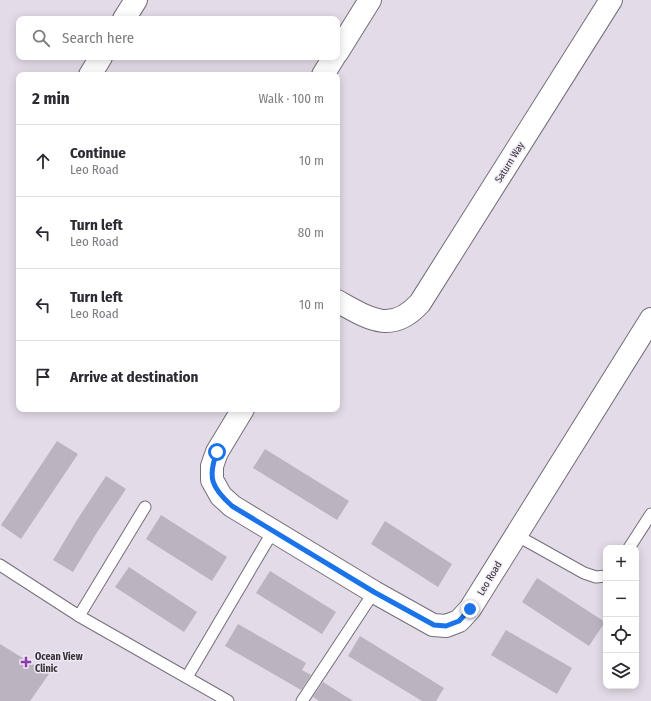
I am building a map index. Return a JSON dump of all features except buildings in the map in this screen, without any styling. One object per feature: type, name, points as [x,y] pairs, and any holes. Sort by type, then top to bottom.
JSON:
[{"type":"street","points":[[126,16],[136,0]]},
{"type":"street","points":[[340,48],[370,0]]},
{"type":"street","name":"Saturn Way","points":[[340,303],[379,321],[390,321],[402,318],[412,312],[420,303],[611,0]]},
{"type":"street","points":[[92,72],[99,60]]},
{"type":"street","points":[[325,72],[332,60]]},
{"type":"street","name":"Leo Road","points":[[241,412],[217,452],[212,466],[212,480],[221,496],[232,506],[374,592],[434,625],[446,626],[459,621],[470,609],[651,319]]},
{"type":"lane","points":[[79,616],[145,507]]},
{"type":"lane","points":[[631,545],[651,514]]},
{"type":"lane","points":[[187,677],[273,531]]},
{"type":"lane","points":[[516,535],[584,573],[596,577],[603,576]]},
{"type":"lane","points":[[0,565],[79,616],[228,701]]},
{"type":"lane","points":[[302,701],[374,592]]},
{"type":"place","name":"Ocean View Clinic","points":[[26,662]]},
{"type":"route","points":[[217,452],[212,466],[212,480],[221,496],[232,506],[374,592],[434,625],[446,626],[459,621],[470,609]]}]
